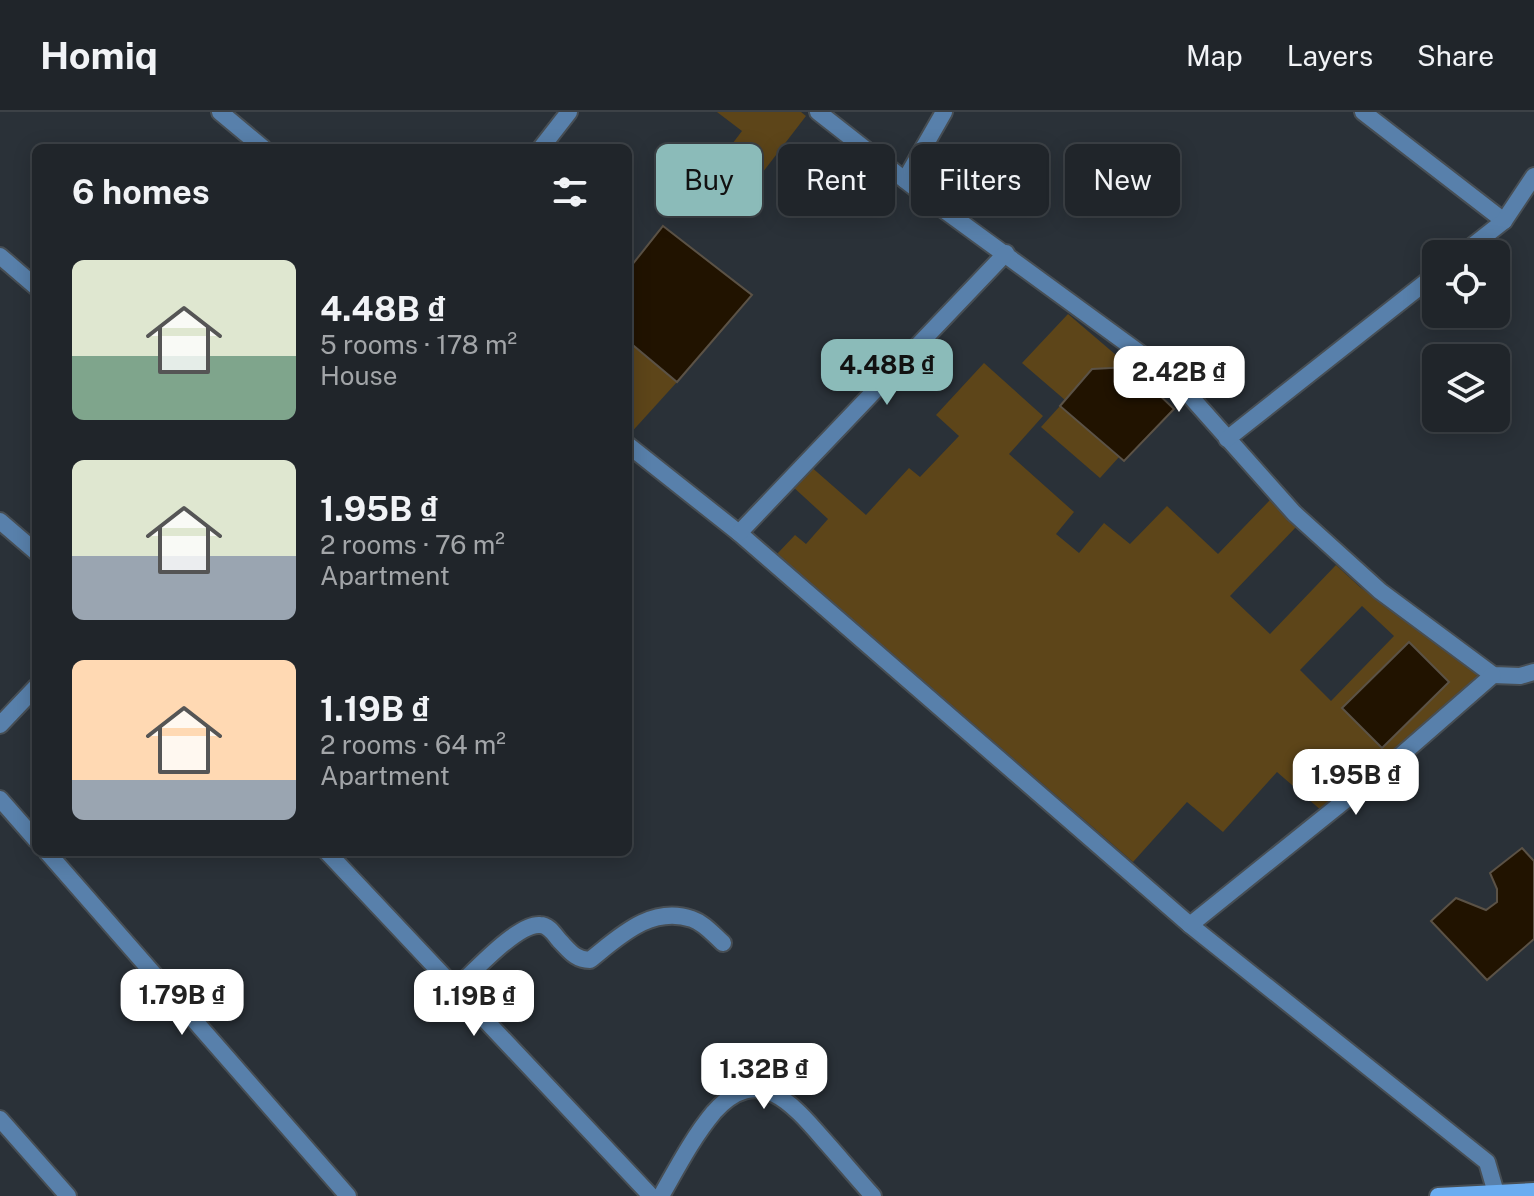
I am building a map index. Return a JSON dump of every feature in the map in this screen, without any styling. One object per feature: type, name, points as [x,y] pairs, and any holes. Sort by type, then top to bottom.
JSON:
[{"type":"main road","points":[[1438,1196],[1534,1191]]},
{"type":"street","points":[[221,112],[258,144]]},
{"type":"street","points":[[544,144],[569,112]]},
{"type":"street","points":[[818,112],[1174,378],[1294,513],[1380,591],[1493,675],[1520,676],[1534,672]]},
{"type":"street","points":[[905,180],[944,112]]},
{"type":"street","points":[[1363,112],[1504,221]]},
{"type":"street","points":[[1480,240],[1504,221],[1534,176]]},
{"type":"street","points":[[739,533],[1006,253]]},
{"type":"street","points":[[0,256],[32,284]]},
{"type":"street","points":[[1227,439],[1422,285]]},
{"type":"street","points":[[632,448],[739,533],[1190,925],[1487,1162],[1496,1193]]},
{"type":"street","points":[[0,521],[32,549]]},
{"type":"street","points":[[1190,925],[1399,757],[1493,675]]},
{"type":"street","points":[[0,725],[32,691]]},
{"type":"street","points":[[0,799],[32,835]]},
{"type":"street","points":[[50,856],[348,1196]]},
{"type":"street","points":[[331,856],[651,1196]]},
{"type":"street","points":[[455,989],[519,931],[539,924],[547,927],[575,957],[582,960],[590,960],[636,923],[649,919],[692,919],[723,943]]},
{"type":"street","points":[[661,1196],[715,1111],[738,1093],[753,1088],[776,1093],[795,1107],[873,1196]]},
{"type":"street","points":[[0,1119],[68,1196]]},
{"type":"shaded area","points":[[717,112],[801,112],[806,116],[784,144],[778,144],[778,152],[762,173],[762,144],[732,144],[742,131]]},
{"type":"shaded area","points":[[663,226],[752,295],[677,382],[632,344],[632,265]]},
{"type":"shaded area","points":[[1068,314],[1130,367],[1092,369],[1065,400],[1022,363]]},
{"type":"shaded area","points":[[632,344],[677,382],[632,432]]},
{"type":"shaded area","points":[[984,363],[1043,416],[1009,454],[1074,512],[1056,534],[1079,553],[1104,523],[1130,544],[1167,506],[1218,554],[1270,500],[1297,526],[1230,596],[1270,634],[1336,565],[1360,587],[1477,669],[1479,679],[1322,811],[1277,772],[1223,832],[1187,802],[1133,862],[777,554],[795,535],[806,544],[828,519],[791,485],[809,465],[866,515],[909,468],[920,477],[959,436],[936,415]],"holes":[[[1362,606],[1394,636],[1331,701],[1300,670]]]},
{"type":"shaded area","points":[[1130,367],[1174,409],[1124,461],[1060,406],[1092,369]]},
{"type":"shaded area","points":[[1060,406],[1119,457],[1100,478],[1041,427]]},
{"type":"shaded area","points":[[1409,642],[1449,682],[1382,748],[1342,708]]},
{"type":"shaded area","points":[[1522,848],[1534,861],[1534,939],[1487,980],[1431,921],[1456,898],[1486,910],[1497,902],[1497,889],[1490,873]]}]
